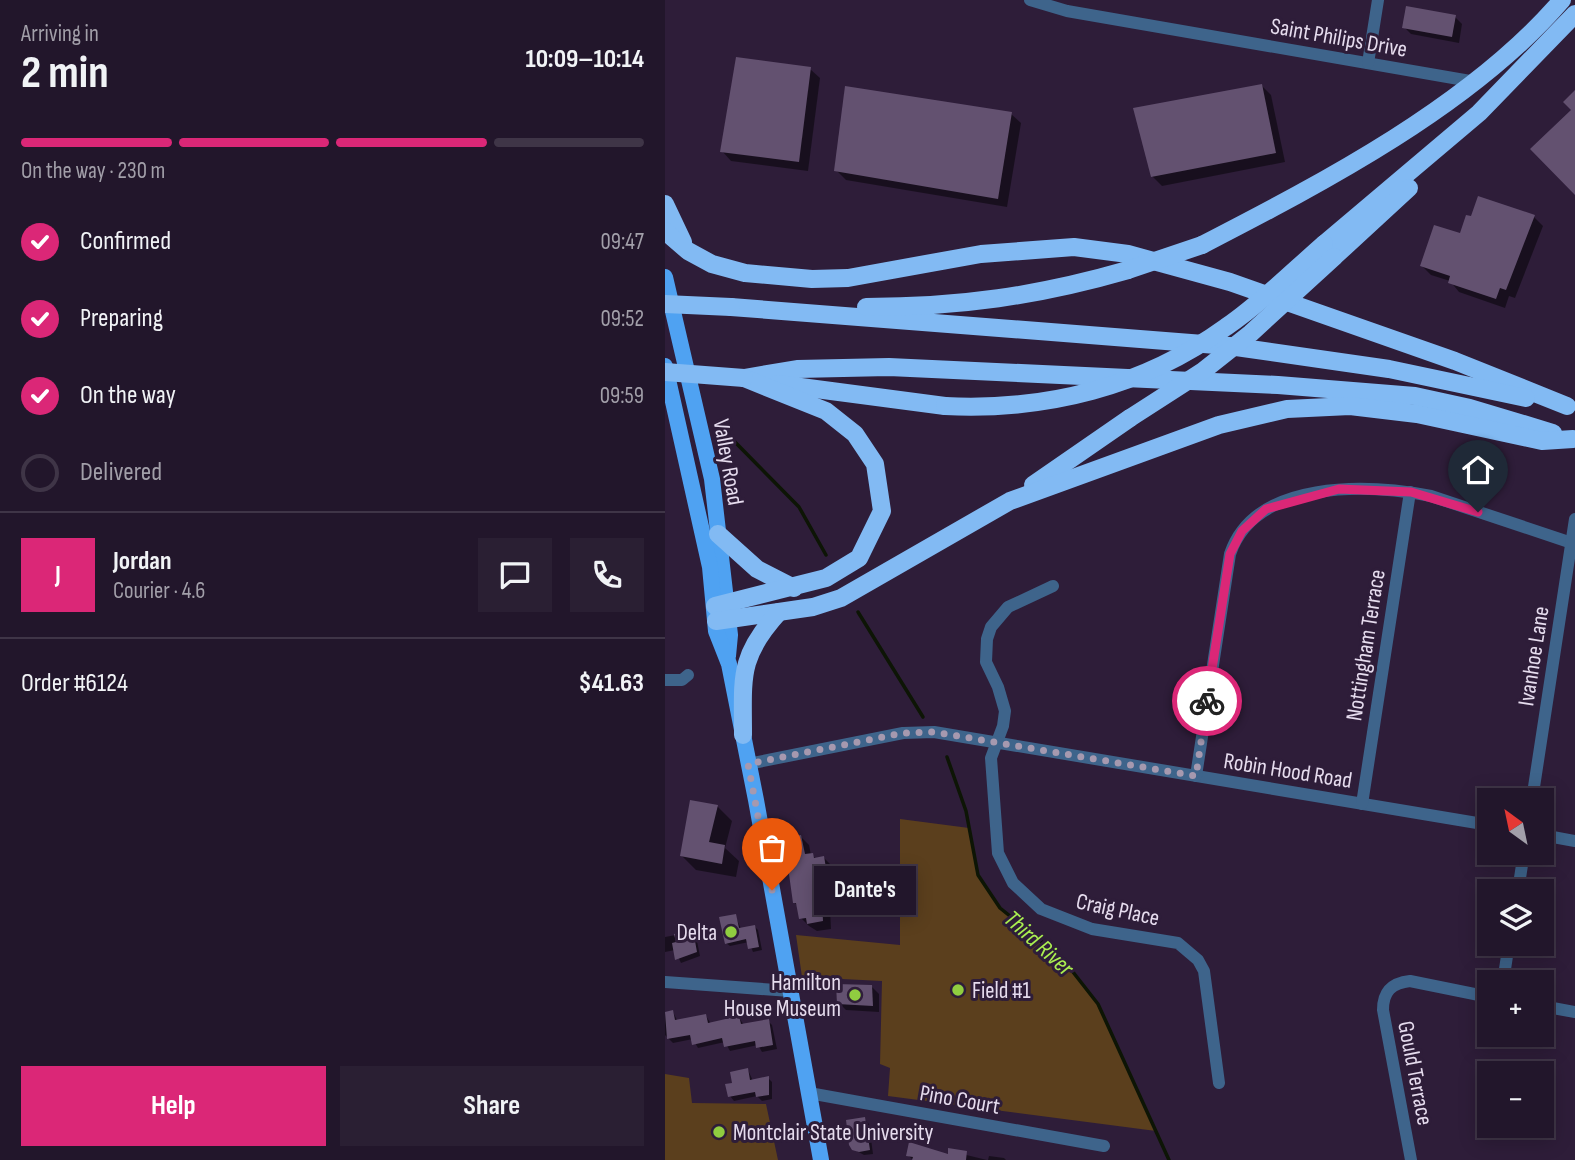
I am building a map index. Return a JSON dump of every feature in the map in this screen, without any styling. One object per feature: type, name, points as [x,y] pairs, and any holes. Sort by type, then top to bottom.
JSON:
[{"type":"highway","points":[[730,307],[931,307],[1058,290],[1202,245],[1333,175],[1476,82],[1562,0]]},
{"type":"highway","points":[[721,613],[779,612],[841,598],[1010,501],[1213,364],[1251,333],[1329,251],[1454,136],[1575,14]]},
{"type":"highway","points":[[665,204],[688,251]]},
{"type":"highway","points":[[665,231],[688,251],[712,264],[745,273],[812,279],[848,278],[981,254],[1075,247],[1128,254],[1230,282],[1455,361],[1571,407]]},
{"type":"highway","points":[[665,372],[744,378],[945,406],[998,407],[1052,401],[1104,389],[1157,369],[1229,325],[1329,251]]},
{"type":"highway","points":[[665,304],[1229,346],[1389,369],[1571,407]]},
{"type":"highway","points":[[744,378],[797,369],[889,367],[1278,384],[1415,396],[1470,408],[1574,439]]},
{"type":"highway","points":[[721,613],[826,578],[859,558],[882,511],[875,464],[855,434],[826,411],[744,378]]},
{"type":"highway","points":[[1010,501],[1219,425],[1287,409],[1350,406],[1417,414],[1542,441],[1574,439]]},
{"type":"highway","points":[[718,534],[757,569],[794,588]]},
{"type":"highway","points":[[743,735],[743,669],[761,632],[779,612]]},
{"type":"main road","name":"Valley Road","points":[[665,277],[712,479],[718,534],[721,613],[727,658],[820,1157]]},
{"type":"main road","name":"Valley Road","points":[[665,366],[669,398],[721,613]]},
{"type":"street","name":"Saint Philips Drive","points":[[1030,0],[1067,11],[1476,82]]},
{"type":"street","points":[[1368,63],[1378,0]]},
{"type":"street","points":[[1196,776],[1226,577],[1234,541],[1266,509],[1281,502],[1339,489],[1411,492],[1431,496],[1573,544]]},
{"type":"street","name":"Nottingham Terrace","points":[[1362,804],[1411,492]]},
{"type":"street","name":"Ivanhoe Lane","points":[[1534,788],[1575,519]]},
{"type":"street","name":"Craig Place","points":[[1053,586],[1008,607],[991,627],[986,662],[998,687],[1005,711],[1003,726],[991,758],[997,844],[1013,883],[1041,909],[1072,923],[1178,943],[1189,950],[1204,971],[1219,1083]]},
{"type":"street","points":[[665,680],[682,680],[688,675]]},
{"type":"street","name":"Robin Hood Road","points":[[748,764],[903,733],[934,732],[1477,823]]},
{"type":"street","points":[[1554,837],[1575,841]]},
{"type":"street","name":"Gould Terrace","points":[[1411,1160],[1383,1010],[1385,995],[1397,983],[1410,981],[1477,995]]},
{"type":"street","points":[[665,982],[790,991]]},
{"type":"street","points":[[1554,1008],[1575,1012]]},
{"type":"street","name":"Pino Court","points":[[809,1093],[1104,1146]]},
{"type":"shaded area","points":[[900,819],[969,828],[978,875],[1000,908],[1062,958],[1098,1004],[1156,1131],[888,1096],[890,1068],[880,1064],[882,981],[802,977],[796,935],[900,945]]},
{"type":"shaded area","name":"Montclair State University","points":[[665,1074],[689,1078],[692,1103],[766,1104],[778,1160],[665,1160]]},
{"type":"building","points":[[1406,6],[1456,15],[1452,37],[1402,28]]},
{"type":"building","points":[[736,57],[811,67],[799,162],[720,152]]},
{"type":"building","points":[[1262,84],[1276,153],[1151,177],[1133,108]]},
{"type":"building","points":[[845,86],[1012,112],[998,199],[834,171]]},
{"type":"building","points":[[1575,90],[1575,195],[1530,149],[1571,110],[1563,102]]},
{"type":"building","points":[[1478,196],[1535,215],[1506,290],[1500,288],[1496,299],[1448,283],[1450,276],[1420,266],[1434,225],[1460,233],[1466,215],[1471,216]]},
{"type":"building","points":[[690,800],[718,805],[709,842],[725,845],[722,864],[680,856]]},
{"type":"building","points":[[801,835],[805,854],[813,853],[814,858],[824,856],[831,898],[822,900],[823,921],[807,924],[806,918],[799,919],[796,903],[793,903],[784,838]]},
{"type":"building","points":[[736,914],[739,928],[755,925],[759,947],[748,949],[746,939],[725,944],[719,917]]},
{"type":"building","points":[[693,930],[697,952],[675,960],[672,943],[676,942],[674,934]]},
{"type":"building","name":"Hamilton House Museum","points":[[836,984],[872,985],[873,1006],[837,1004]]},
{"type":"building","points":[[673,1010],[675,1020],[706,1014],[708,1023],[739,1016],[741,1024],[769,1019],[773,1045],[756,1048],[755,1041],[724,1047],[722,1038],[692,1045],[690,1035],[667,1039],[665,1012]]},
{"type":"building","points":[[748,1068],[750,1080],[769,1076],[769,1095],[756,1097],[755,1092],[728,1097],[725,1084],[732,1083],[730,1072]]},
{"type":"building","points":[[865,1117],[870,1150],[859,1152],[852,1150],[849,1145],[846,1120]]},
{"type":"building","points":[[909,1142],[948,1154],[948,1148],[967,1151],[966,1160],[912,1160],[913,1157],[906,1156]]},
{"type":"waterway","name":"Third River","points":[[734,441],[799,507],[826,555]]},
{"type":"waterway","name":"Third River","points":[[858,612],[923,717]]},
{"type":"waterway","name":"Third River","points":[[947,757],[966,811],[978,875],[1000,908],[1062,958],[1098,1004],[1169,1160]]},
{"type":"way so far","points":[[772,890],[748,764],[903,733],[934,732],[1196,776],[1207,701]]},
{"type":"place","name":"Dante's","points":[[772,890]]},
{"type":"place","name":"Delta","points":[[731,932]]},
{"type":"place","name":"Field #1","points":[[958,990]]},
{"type":"place","name":"Hamilton House Museum","points":[[855,995]]},
{"type":"place","name":"Montclair State University","points":[[719,1132]]},
{"type":"route","points":[[1207,701],[1230,554],[1234,541],[1266,509],[1281,502],[1339,489],[1411,492],[1478,512]]}]
